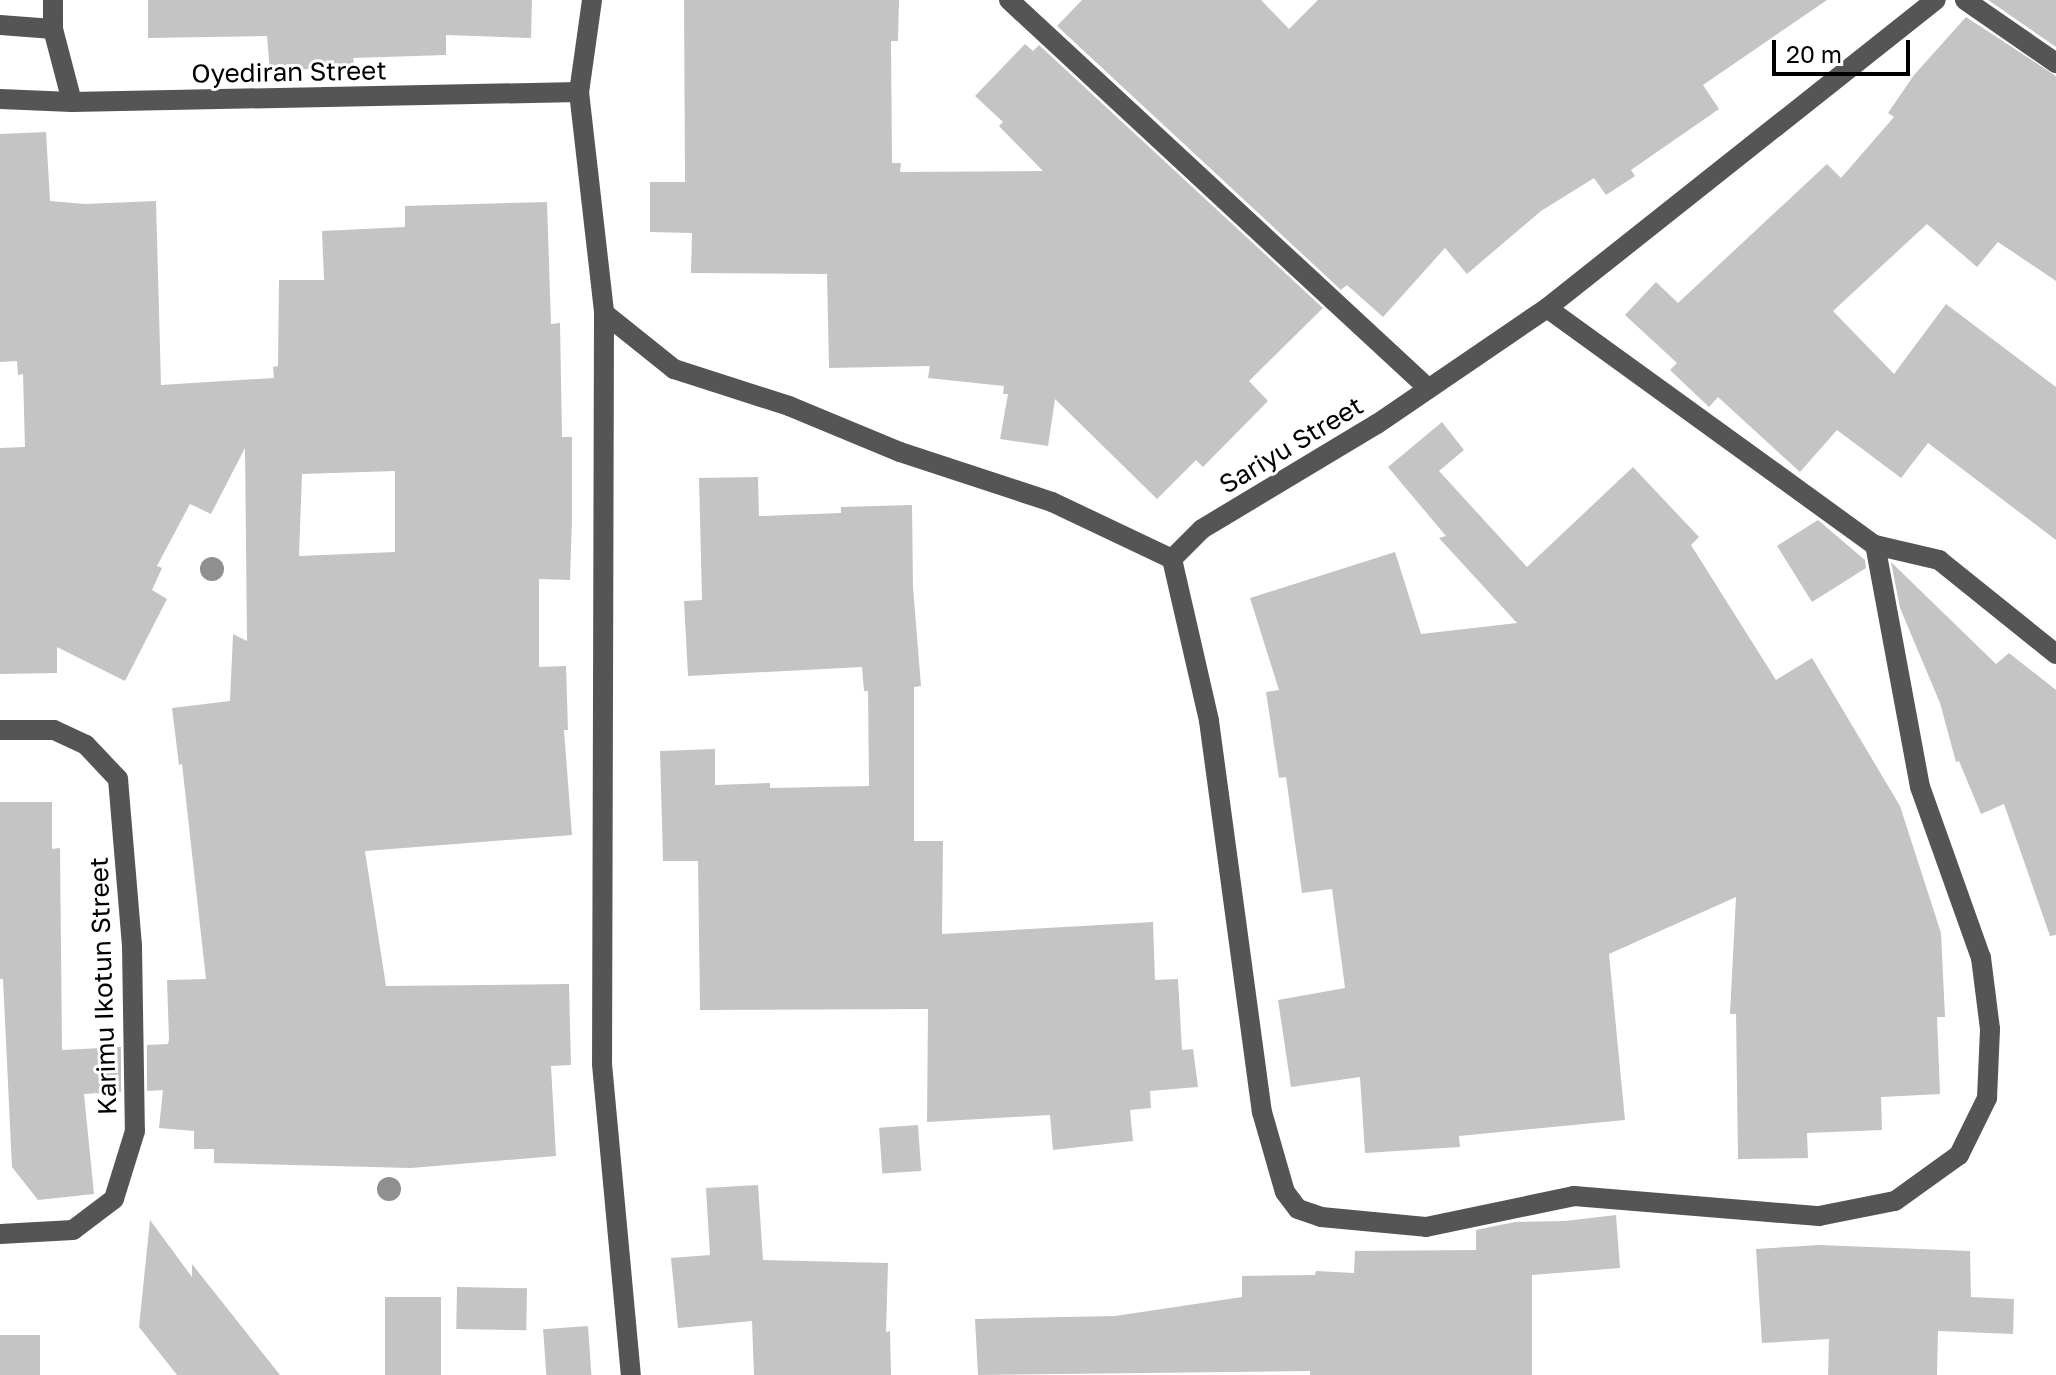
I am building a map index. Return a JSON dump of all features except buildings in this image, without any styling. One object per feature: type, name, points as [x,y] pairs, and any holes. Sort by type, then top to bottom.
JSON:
[{"type":"street","points":[[53,0],[53,29],[72,102]]},
{"type":"street","points":[[592,0],[579,92],[604,313],[602,1064],[631,1375]]},
{"type":"street","points":[[1009,0],[1429,389]]},
{"type":"street","name":"Sariyu Street","points":[[1172,559],[1202,529],[1377,424],[1547,308],[1936,0]]},
{"type":"street","points":[[1965,0],[2056,63]]},
{"type":"street","points":[[0,25],[53,29]]},
{"type":"street","name":"Oyediran Street","points":[[0,99],[72,102],[579,92]]},
{"type":"street","points":[[1547,308],[1875,545],[1939,560],[2056,654]]},
{"type":"street","points":[[604,313],[674,369],[789,406],[900,452],[1052,502],[1172,559],[1209,721],[1262,1112],[1285,1192],[1298,1209],[1321,1217],[1426,1227],[1574,1196],[1819,1216],[1895,1201],[1959,1155],[1987,1098],[1990,1029],[1981,958],[1920,787],[1875,545]]},
{"type":"street","name":"Karimu Ikotun Street","points":[[0,730],[54,730],[86,745],[118,779],[132,946],[135,1131],[114,1199],[73,1230],[0,1234]]}]
